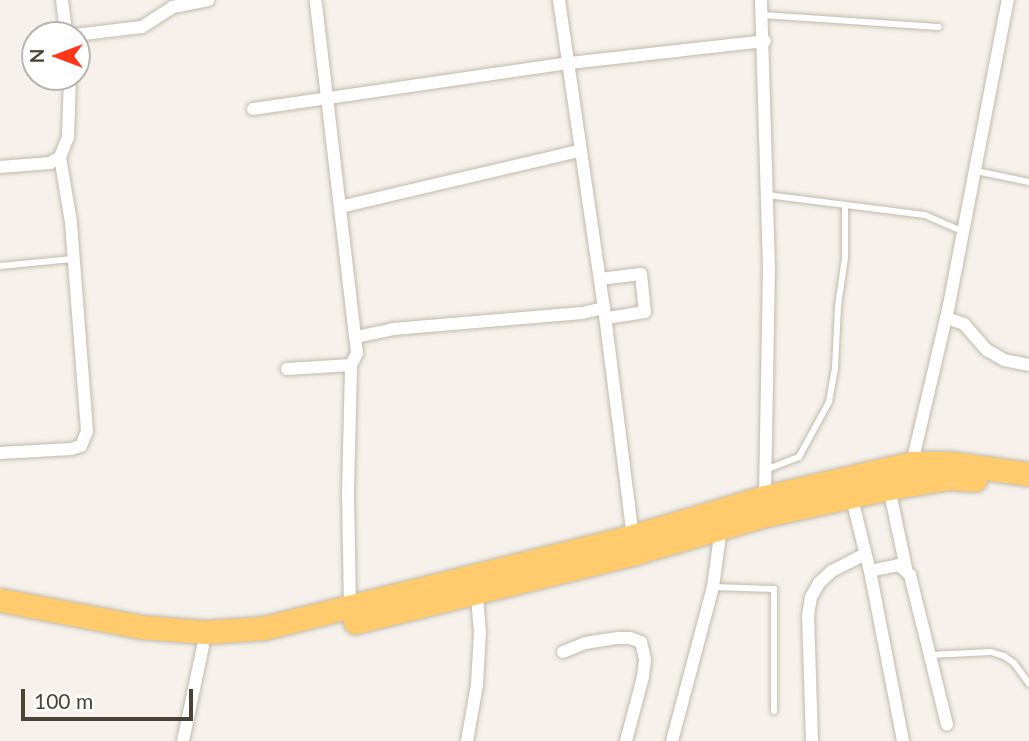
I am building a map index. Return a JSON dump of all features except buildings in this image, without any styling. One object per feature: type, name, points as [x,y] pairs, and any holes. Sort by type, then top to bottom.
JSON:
[{"type":"highway","points":[[0,600],[142,627],[205,632],[264,628],[633,536],[765,498],[912,463],[949,463],[1029,474]]},
{"type":"highway","points":[[0,614],[140,640],[203,646],[288,638],[477,594],[851,495],[949,478],[1029,488]]},
{"type":"street","points":[[62,0],[64,21]]},
{"type":"street","points":[[91,33],[142,27],[173,7],[208,0]]},
{"type":"street","points":[[559,0],[579,151],[584,162],[605,313],[633,536]]},
{"type":"street","points":[[761,0],[765,41],[767,195],[765,498]]},
{"type":"street","points":[[912,463],[946,317],[1008,0]]},
{"type":"street","points":[[316,2],[357,353],[351,365],[348,491],[350,608]]},
{"type":"street","points":[[253,109],[569,63],[765,41]]},
{"type":"street","points":[[0,453],[71,449],[85,442],[87,431],[84,375],[71,222],[60,157],[68,137],[70,91]]},
{"type":"street","points":[[340,207],[579,151]]},
{"type":"street","points":[[0,167],[50,163],[60,157]]},
{"type":"street","points":[[356,337],[393,329],[582,313],[645,312],[641,274],[600,279]]},
{"type":"street","points":[[946,317],[964,324],[987,350],[1004,360],[1029,365]]},
{"type":"street","points":[[287,369],[351,365]]},
{"type":"street","points":[[890,488],[906,568],[947,725]]},
{"type":"street","points":[[851,495],[870,572],[903,741]]},
{"type":"street","points":[[672,741],[713,587],[721,528]]},
{"type":"street","points":[[812,741],[808,616],[811,597],[819,583],[832,571],[866,554]]},
{"type":"street","points":[[870,572],[899,565],[906,568]]},
{"type":"street","points":[[467,741],[477,685],[480,632],[477,594]]},
{"type":"street","points":[[563,652],[601,640],[630,638],[641,642],[645,660],[643,677],[626,741]]},
{"type":"street","points":[[183,741],[203,646]]},
{"type":"lane","points":[[762,15],[939,27]]},
{"type":"lane","points":[[974,170],[1029,182]]},
{"type":"lane","points":[[767,195],[925,215],[962,231]]},
{"type":"lane","points":[[765,470],[799,457],[829,402],[835,368],[838,306],[845,258],[845,205]]},
{"type":"lane","points":[[0,266],[73,259]]},
{"type":"lane","points":[[713,587],[774,589],[774,711]]},
{"type":"lane","points":[[930,655],[991,652],[1014,663],[1029,684]]}]
